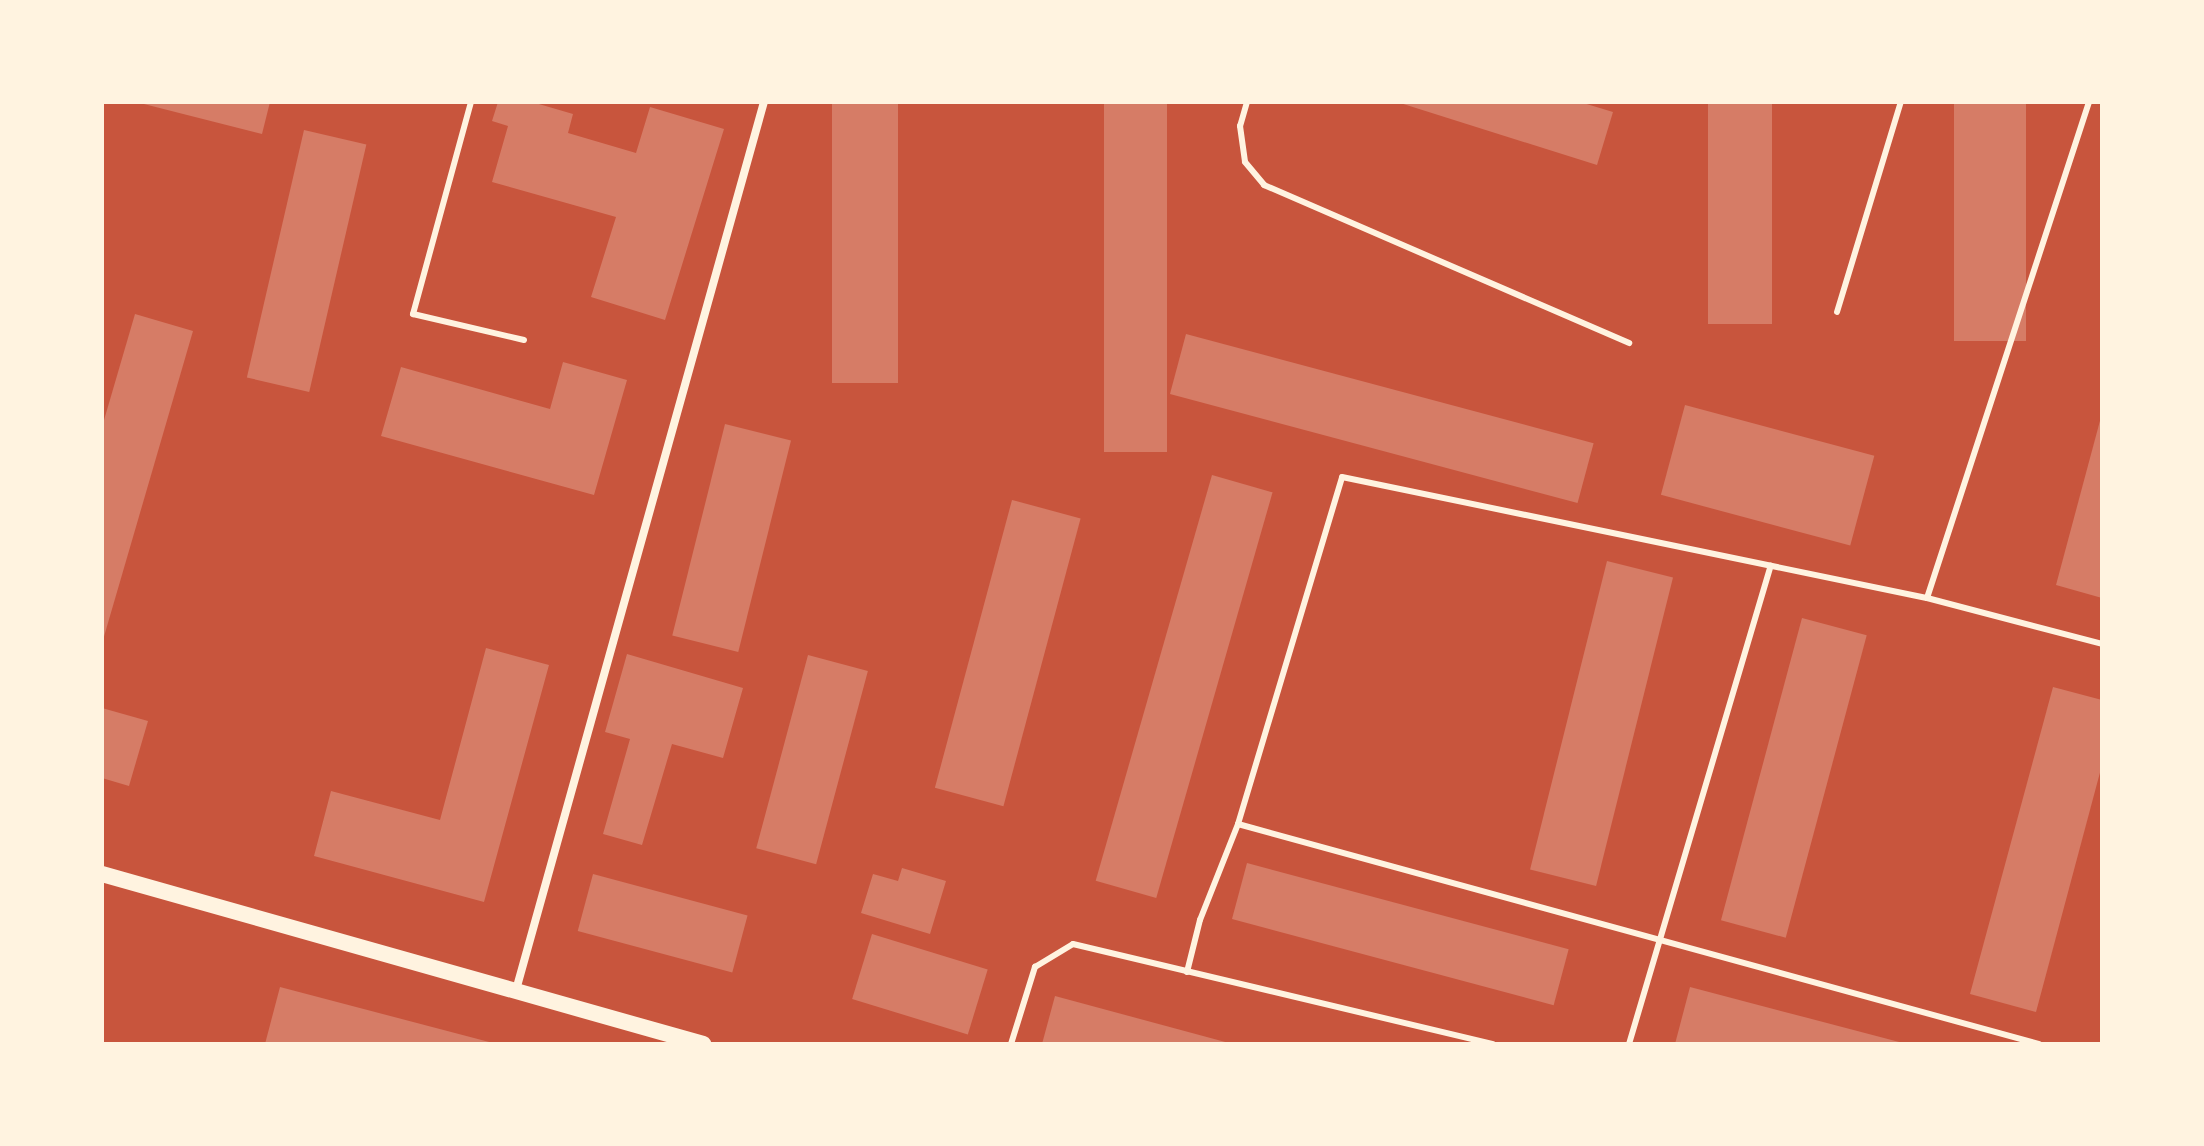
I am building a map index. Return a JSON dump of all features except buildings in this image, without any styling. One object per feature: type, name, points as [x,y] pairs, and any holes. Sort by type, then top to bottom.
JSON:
[{"type":"main road","points":[[102,874],[703,1044]]},
{"type":"street","points":[[516,991],[764,102]]},
{"type":"lane","points":[[471,102],[413,314],[524,340]]},
{"type":"lane","points":[[1247,102],[1240,126],[1245,162],[1264,185],[1629,343]]},
{"type":"lane","points":[[1837,312],[1901,102]]},
{"type":"lane","points":[[1927,598],[2089,102]]},
{"type":"lane","points":[[1187,972],[1200,920],[1238,824],[1342,477],[1927,598],[2102,644]]},
{"type":"lane","points":[[1629,1044],[1771,566]]},
{"type":"lane","points":[[1238,824],[2039,1044]]},
{"type":"lane","points":[[1011,1044],[1035,967],[1073,944],[1493,1044]]}]
